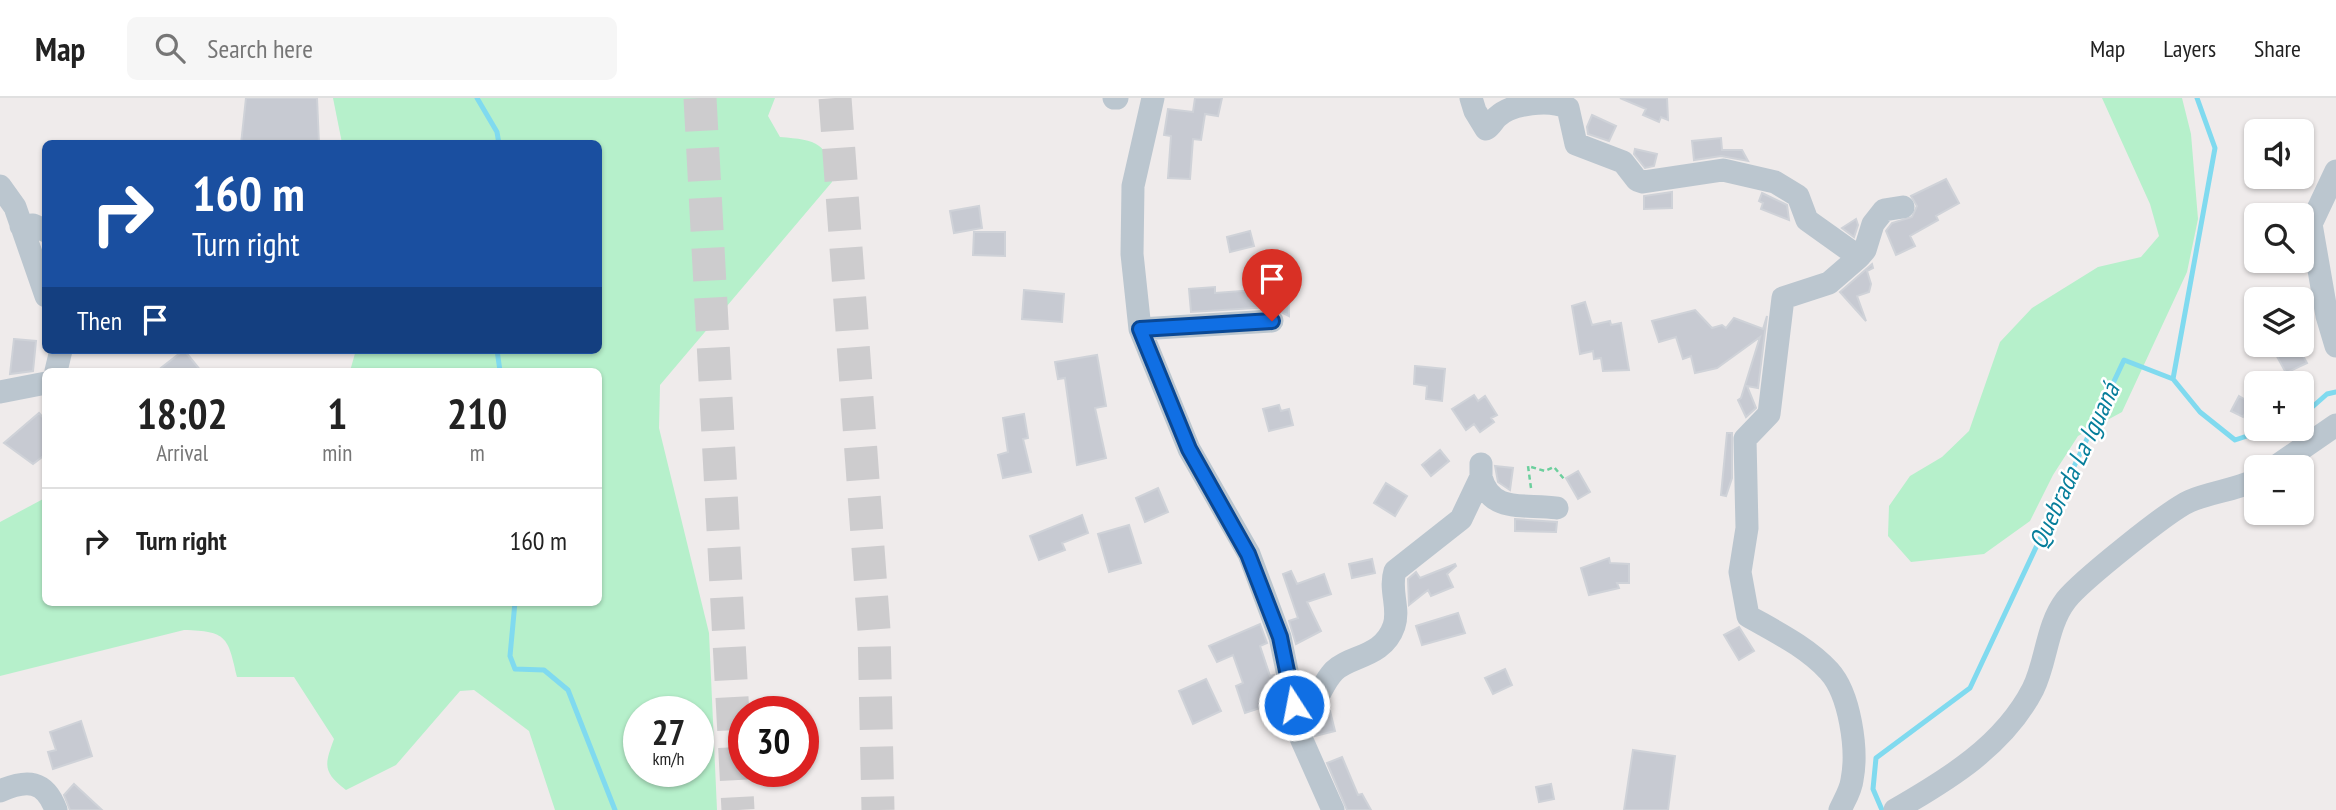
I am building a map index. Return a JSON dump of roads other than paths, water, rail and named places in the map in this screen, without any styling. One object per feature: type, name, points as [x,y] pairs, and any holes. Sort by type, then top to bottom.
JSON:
[{"type":"street","points":[[1153,98],[1133,186],[1132,254],[1140,329],[1189,449],[1248,554],[1280,637],[1301,738],[1333,810]]},
{"type":"street","points":[[1471,98],[1486,130],[1502,114],[1535,102],[1556,103],[1568,107],[1576,144],[1623,162],[1637,180],[1723,170],[1741,172],[1787,187],[1798,196],[1807,219],[1859,257]]},
{"type":"street","points":[[2336,171],[2311,224],[2327,316],[2336,346]]},
{"type":"street","points":[[0,186],[15,207],[42,285]]},
{"type":"street","points":[[1840,810],[1852,782],[1855,746],[1846,705],[1830,672],[1792,641],[1748,616],[1740,572],[1747,528],[1745,439],[1769,414],[1783,298],[1829,284],[1865,250],[1873,224],[1884,210],[1903,206]]},
{"type":"street","points":[[21,226],[33,225],[42,229]]},
{"type":"street","points":[[1140,329],[1272,321]]},
{"type":"street","points":[[0,392],[42,384]]},
{"type":"street","points":[[2292,455],[2336,425]]},
{"type":"street","points":[[1296,715],[1314,706],[1337,668],[1370,654],[1393,629],[1396,612],[1391,590],[1395,572],[1461,519],[1481,471],[1484,489],[1496,501],[1507,506],[1556,508]]},
{"type":"street","points":[[1895,810],[1939,785],[1980,755],[2008,726],[2033,689],[2058,611],[2075,590],[2181,506],[2244,485]]},
{"type":"street","points":[[0,791],[19,783],[41,787],[51,795],[56,810]]},
{"type":"waterway","points":[[477,98],[497,132],[498,140]]},
{"type":"waterway","name":"Quebrada La Iguaná","points":[[1882,810],[1873,789],[1876,758],[1970,688],[2124,360],[2173,379],[2215,148],[2197,98]]},
{"type":"waterway","points":[[498,354],[500,368]]},
{"type":"waterway","points":[[2173,379],[2200,412],[2235,440],[2244,437]]},
{"type":"waterway","points":[[2314,406],[2327,394],[2336,392]]},
{"type":"waterway","points":[[515,606],[510,656],[515,669],[544,670],[568,690],[615,810]]},
{"type":"tunnel","points":[[700,98],[738,810]]},
{"type":"tunnel","points":[[835,98],[874,630],[878,810]]}]
